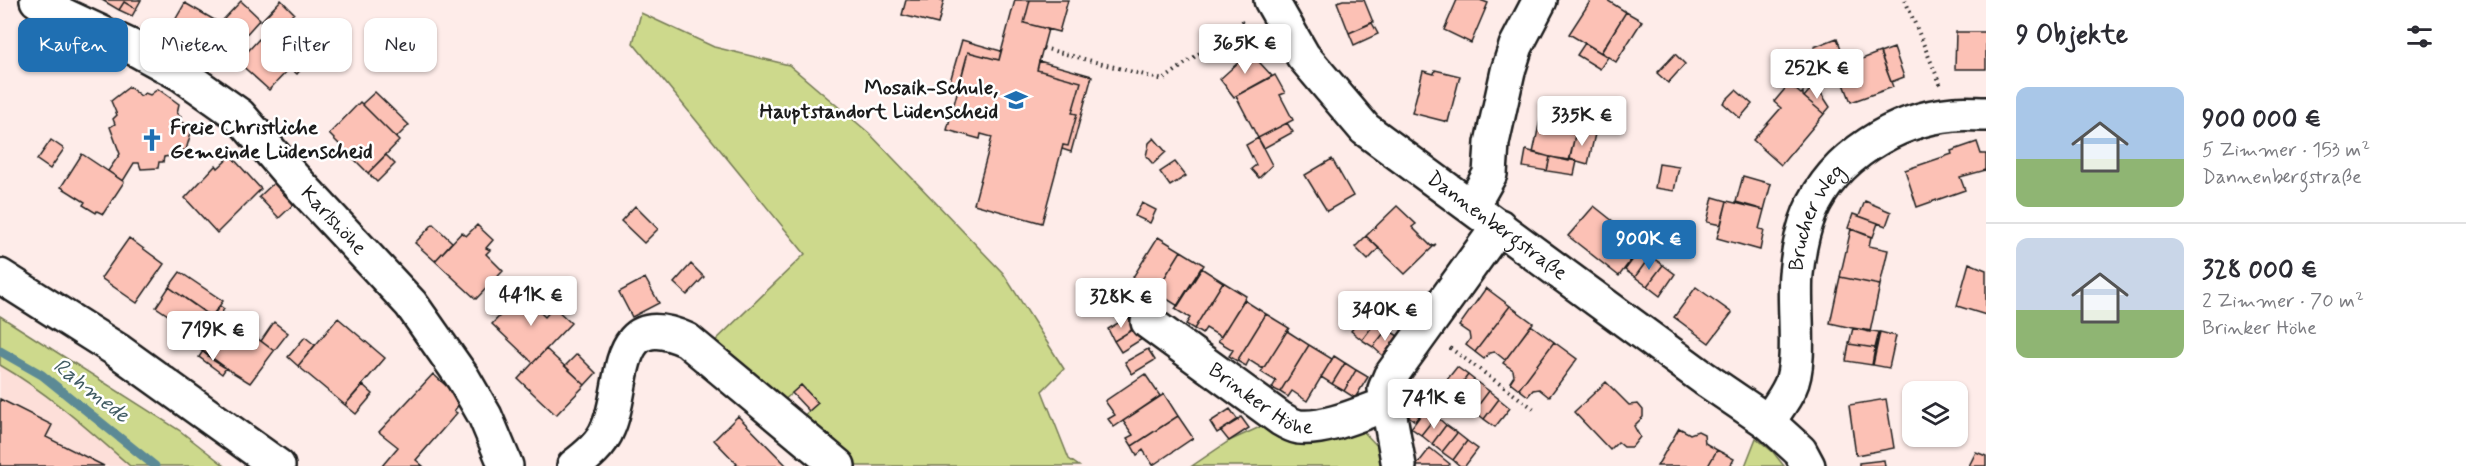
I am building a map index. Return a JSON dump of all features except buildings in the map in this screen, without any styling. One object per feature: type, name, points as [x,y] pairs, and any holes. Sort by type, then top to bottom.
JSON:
[{"type":"street","name":"Karlshöhe","points":[[37,0],[50,9],[132,47],[181,74],[240,115],[289,173],[411,304],[469,387],[485,416],[506,466]]},
{"type":"street","name":"Dannenbergstraße","points":[[1271,0],[1303,56],[1365,129],[1696,372],[1768,422],[1800,452],[1808,466]]},
{"type":"street","points":[[1472,206],[1490,174],[1492,143],[1516,46],[1540,0]]},
{"type":"street","name":"Brucher Weg","points":[[1768,422],[1791,386],[1795,373],[1797,359],[1794,318],[1796,275],[1801,241],[1810,212],[1832,178],[1871,141],[1903,126],[1953,114],[1986,114]]},
{"type":"street","points":[[1400,466],[1385,389],[1390,377],[1499,226]]},
{"type":"street","points":[[0,276],[117,350],[278,466]]},
{"type":"street","name":"Brinker Höhe","points":[[1148,322],[1281,419],[1297,427],[1352,418],[1387,404]]},
{"type":"street","points":[[574,466],[591,452],[608,430],[622,362],[628,351],[640,336],[656,330],[677,335],[696,347],[838,466]]},
{"type":"path","points":[[1043,48],[1163,80],[1271,0]]},
{"type":"path","points":[[1905,0],[1953,114]]},
{"type":"path","points":[[1425,330],[1537,411]]},
{"type":"shaded area","points":[[0,365],[85,426],[130,466],[0,466]]},
{"type":"green space","points":[[641,13],[714,47],[789,65],[869,133],[1003,273],[1064,369],[1042,391],[1069,459],[1079,466],[855,466],[800,419],[818,403],[801,385],[781,403],[712,344],[805,254],[633,43]]},
{"type":"green space","points":[[0,316],[179,430],[225,466],[130,466],[51,399],[0,365]]},
{"type":"green space","points":[[1271,422],[1363,431],[1380,449],[1384,466],[1192,466],[1229,441]]},
{"type":"green space","points":[[1756,438],[1773,452],[1784,466],[1745,466]]},
{"type":"waterway","name":"Rahmede","points":[[0,351],[42,375],[155,466]]},
{"type":"place","name":"Mosaik-Schule, Hauptstandort Lüdenscheid","points":[[1016,100]]},
{"type":"place","name":"Freie Christliche Gemeinde Lüdenscheid","points":[[152,140]]}]
